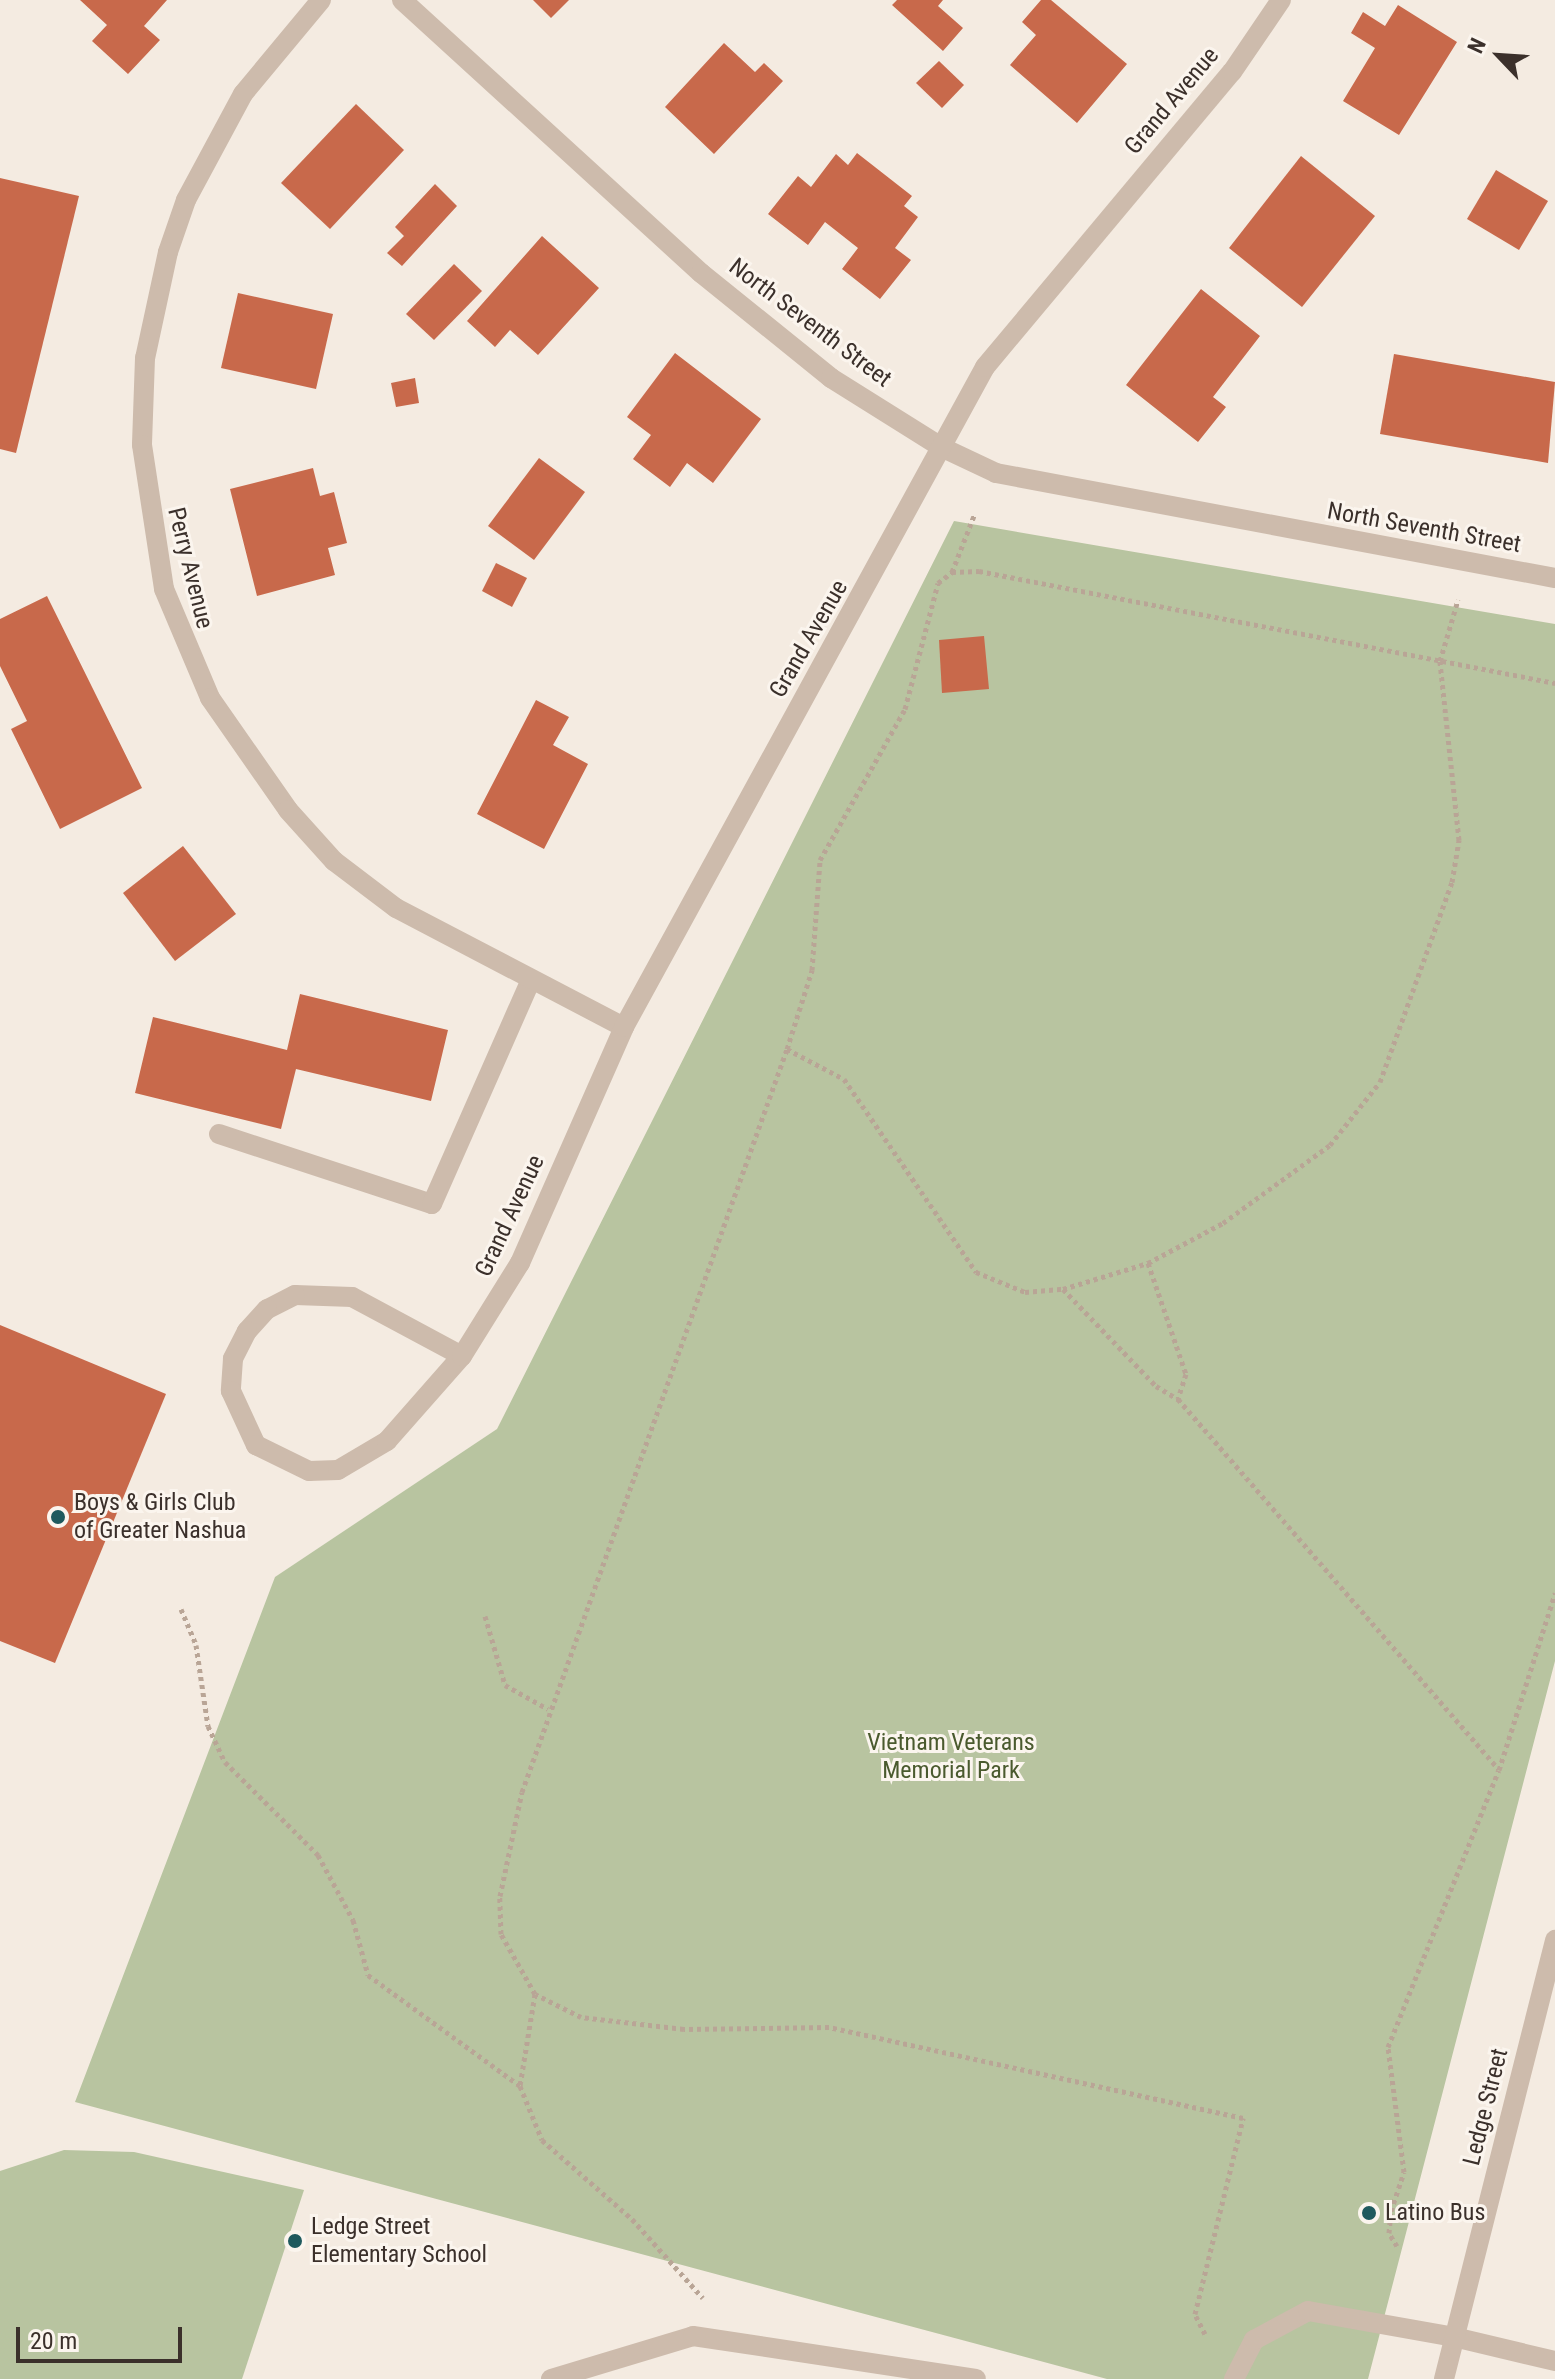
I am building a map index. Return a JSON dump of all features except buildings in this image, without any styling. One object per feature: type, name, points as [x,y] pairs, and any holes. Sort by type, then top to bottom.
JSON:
[{"type":"street","name":"Perry Avenue","points":[[321,0],[243,94],[186,200],[168,252],[145,358],[142,445],[164,589],[210,698],[334,861],[396,908],[530,982],[624,1027]]},
{"type":"street","name":"North Seventh Street","points":[[402,0],[701,273],[831,378],[941,447],[996,473],[1469,565],[1555,578]]},
{"type":"street","name":"Grand Avenue","points":[[462,1356],[352,1297],[295,1295],[267,1309],[247,1331],[233,1359],[231,1391],[256,1445],[309,1471],[338,1470],[387,1441],[462,1356],[520,1263],[624,1027],[985,367],[1029,308],[1232,72],[1281,0]]},
{"type":"street","points":[[219,1134],[432,1204],[530,982]]},
{"type":"street","name":"Ledge Street","points":[[1444,2379],[1555,1940]]},
{"type":"street","points":[[1234,2379],[1254,2340],[1308,2311],[1454,2337],[1555,2361]]},
{"type":"street","points":[[551,2379],[693,2336],[976,2379]]},
{"type":"path","points":[[975,513],[952,572],[938,583],[923,619],[905,709],[820,860],[812,970],[787,1049],[548,1709],[500,1896],[501,1934],[535,1994],[581,2017],[670,2027],[842,2029],[1243,2118],[1195,2314],[1205,2334]]},
{"type":"path","points":[[787,1049],[844,1079],[976,1272],[1025,1292],[1063,1289],[1148,1263],[1223,1223],[1330,1145],[1380,1082],[1452,882],[1459,840],[1440,661],[1469,565]]},
{"type":"path","points":[[952,572],[979,571],[1555,683]]},
{"type":"path","points":[[1148,1263],[1186,1374],[1178,1399]]},
{"type":"path","points":[[1063,1289],[1156,1386],[1178,1399],[1499,1770]]},
{"type":"path","points":[[1397,2246],[1389,2233],[1391,2211],[1404,2172],[1388,2047],[1499,1770],[1555,1593]]},
{"type":"path","points":[[181,1609],[196,1645],[208,1726],[225,1762],[318,1855],[353,1920],[368,1975],[393,2001],[520,2086]]},
{"type":"path","points":[[485,1616],[505,1685],[548,1709]]},
{"type":"path","points":[[535,1994],[520,2086],[542,2140],[632,2219],[704,2295],[693,2336]]},
{"type":"green space","name":"Vietnam Veterans Memorial Park","points":[[954,521],[1555,624],[1555,1661],[1368,2379],[1107,2379],[75,2102],[275,1577],[497,1429]]},
{"type":"green space","points":[[64,2150],[134,2152],[304,2190],[242,2379],[0,2379],[0,2171]]},
{"type":"place","name":"Boys & Girls Club of Greater Nashua","points":[[58,1517]]},
{"type":"place","name":"Latino Bus","points":[[1369,2213]]},
{"type":"place","name":"Ledge Street Elementary School","points":[[295,2241]]}]
